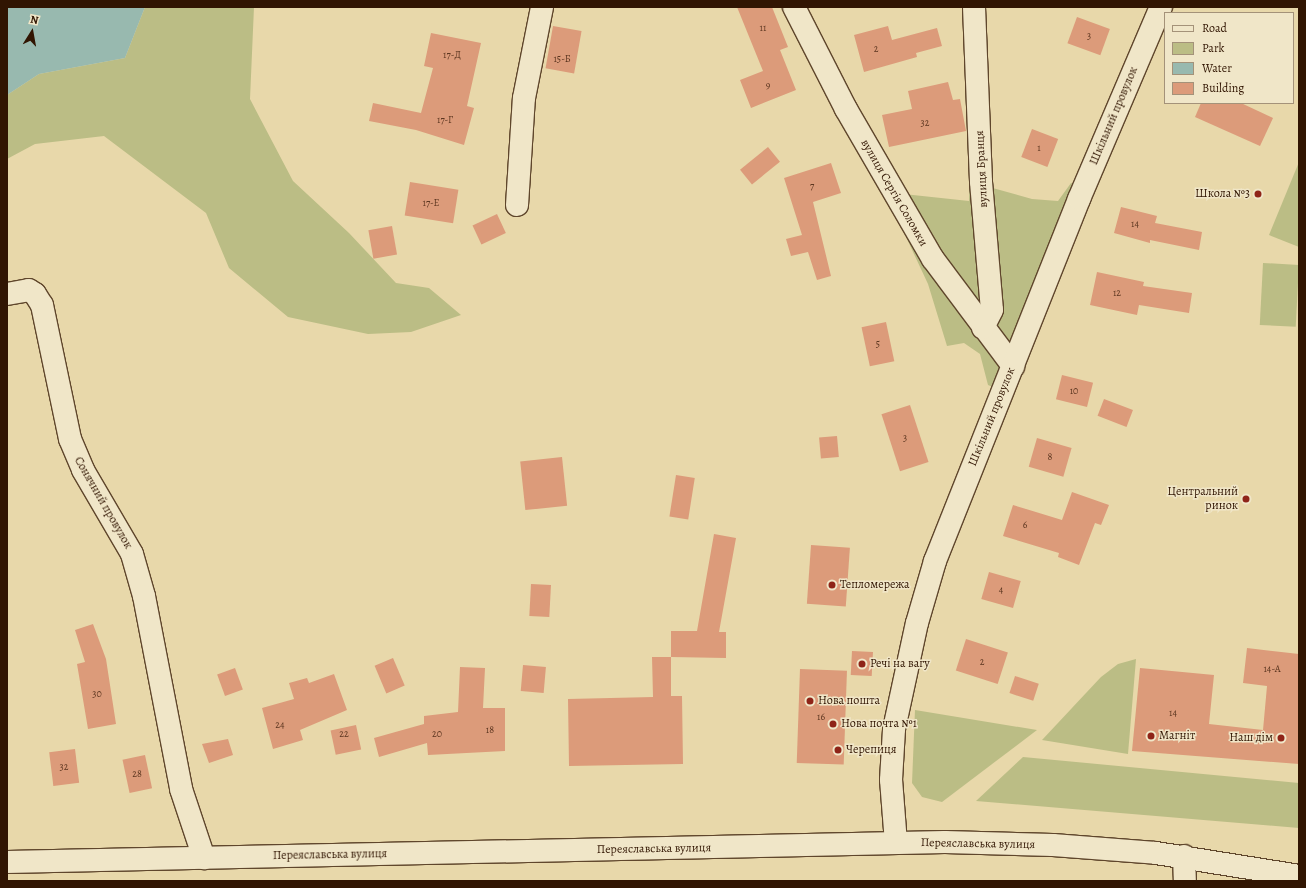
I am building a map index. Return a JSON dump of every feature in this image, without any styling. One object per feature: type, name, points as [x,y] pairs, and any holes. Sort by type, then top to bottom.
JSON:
[{"type":"street","points":[[517,205],[524,98],[542,7]]},
{"type":"street","name":"вулиця Сергія Соломки","points":[[794,7],[846,109],[933,259],[1013,366]]},
{"type":"street","name":"вулиця Бранця","points":[[974,7],[981,182],[992,310],[984,328]]},
{"type":"street","name":"Шкільний провулок","points":[[896,843],[890,780],[891,749],[914,637],[943,538],[1082,192],[1161,7]]},
{"type":"street","name":"Сонячний провулок","points":[[7,294],[29,290],[35,294],[42,305],[70,439],[83,470],[132,554],[144,596],[181,789],[204,858]]},
{"type":"street","name":"Переяславська вулиця","points":[[7,862],[896,843],[1053,845],[1184,856],[1299,876]]},
{"type":"street","points":[[1184,856],[1185,881]]},
{"type":"green space","points":[[145,7],[254,7],[250,99],[293,181],[349,233],[396,283],[429,288],[461,315],[411,332],[368,334],[288,317],[229,268],[206,213],[104,136],[35,144],[7,159],[7,95],[39,74],[125,58]]},
{"type":"green space","points":[[1299,162],[1299,247],[1269,235]]},
{"type":"green space","points":[[1071,183],[1089,188],[1005,392],[988,385],[980,354],[964,343],[947,346],[928,284],[885,192],[969,201],[969,187],[989,187],[1032,199],[1058,201]]},
{"type":"green space","points":[[1263,263],[1299,265],[1296,327],[1260,325]]},
{"type":"green space","points":[[1136,659],[1128,754],[1042,740],[1101,677],[1118,664]]},
{"type":"green space","points":[[915,710],[1037,730],[942,802],[922,797],[912,783]]},
{"type":"green space","points":[[1023,757],[1299,783],[1299,828],[976,801]]},
{"type":"water","points":[[7,7],[145,7],[125,58],[39,74],[7,95]]},
{"type":"building","points":[[737,7],[772,7],[788,47],[780,50],[796,90],[751,108],[740,80],[763,71]]},
{"type":"building","points":[[1077,17],[1110,29],[1100,55],[1067,43]]},
{"type":"building","points":[[553,26],[582,31],[574,73],[546,68]]},
{"type":"building","points":[[888,26],[892,40],[937,28],[942,46],[916,53],[917,57],[864,72],[854,35]]},
{"type":"building","points":[[431,33],[481,43],[467,106],[474,108],[464,145],[416,130],[369,121],[373,103],[421,113],[433,68],[424,66]]},
{"type":"building","points":[[948,82],[953,100],[960,99],[966,131],[889,147],[882,115],[912,109],[908,91]]},
{"type":"building","points":[[1201,104],[1243,104],[1273,118],[1260,146],[1195,117]]},
{"type":"building","points":[[1032,129],[1058,139],[1047,167],[1021,157]]},
{"type":"building","points":[[768,147],[780,162],[752,184],[740,170]]},
{"type":"building","points":[[831,163],[841,193],[813,202],[831,276],[817,280],[808,252],[791,256],[786,239],[802,235],[784,178]]},
{"type":"building","points":[[410,182],[458,190],[453,223],[405,216]]},
{"type":"building","points":[[1121,207],[1157,216],[1155,223],[1202,232],[1199,250],[1150,240],[1150,243],[1114,233]]},
{"type":"building","points":[[497,214],[506,233],[481,244],[473,225]]},
{"type":"building","points":[[392,226],[397,255],[373,259],[368,230]]},
{"type":"building","points":[[1097,272],[1144,282],[1143,286],[1192,293],[1189,313],[1139,305],[1137,315],[1090,305]]},
{"type":"building","points":[[886,322],[894,361],[870,366],[862,327]]},
{"type":"building","points":[[1062,375],[1093,383],[1087,407],[1056,399]]},
{"type":"building","points":[[1104,399],[1133,410],[1126,427],[1098,416]]},
{"type":"building","points":[[910,405],[929,462],[900,471],[881,414]]},
{"type":"building","points":[[837,436],[839,457],[821,458],[819,438]]},
{"type":"building","points":[[1037,438],[1072,448],[1063,477],[1029,467]]},
{"type":"building","points":[[562,457],[567,506],[525,510],[520,461]]},
{"type":"building","points":[[676,475],[695,478],[688,519],[669,516]]},
{"type":"building","points":[[1072,492],[1109,505],[1101,525],[1095,523],[1079,565],[1058,557],[1059,553],[1003,536],[1013,505],[1062,520]]},
{"type":"building","points":[[714,534],[736,538],[719,632],[726,632],[726,658],[671,657],[671,631],[697,631]]},
{"type":"building","points":[[811,545],[850,548],[846,607],[807,604]]},
{"type":"building","points":[[989,572],[1021,581],[1013,608],[981,599]]},
{"type":"building","points":[[531,584],[551,585],[549,617],[529,616]]},
{"type":"building","points":[[93,624],[106,659],[116,724],[88,729],[77,664],[85,662],[75,630]]},
{"type":"building","points":[[966,639],[1008,653],[998,684],[956,670]]},
{"type":"building","points":[[1247,648],[1299,654],[1299,764],[1132,751],[1140,668],[1214,675],[1209,724],[1263,730],[1267,686],[1243,683]]},
{"type":"building","name":"Речі на вагу","points":[[852,651],[873,652],[872,676],[851,675]]},
{"type":"building","points":[[652,657],[671,657],[671,696],[682,696],[683,764],[569,766],[568,699],[653,697]]},
{"type":"building","points":[[393,658],[405,686],[386,693],[375,666]]},
{"type":"building","points":[[523,665],[546,667],[544,693],[521,691]]},
{"type":"building","points":[[460,667],[485,668],[483,708],[505,708],[505,751],[428,755],[427,743],[379,757],[374,738],[424,724],[424,716],[458,712]]},
{"type":"building","points":[[235,668],[243,690],[225,696],[217,674]]},
{"type":"building","points":[[800,669],[847,671],[844,765],[797,763]]},
{"type":"building","points":[[334,674],[347,710],[300,730],[303,740],[273,749],[262,708],[294,699],[289,683],[307,678],[309,683]]},
{"type":"building","points":[[1015,676],[1039,684],[1033,701],[1009,693]]},
{"type":"building","points":[[356,725],[361,749],[336,755],[331,730]]},
{"type":"building","points":[[228,739],[233,755],[209,763],[202,744]]},
{"type":"building","points":[[75,749],[79,783],[53,786],[49,752]]},
{"type":"building","points":[[145,755],[152,788],[130,793],[123,760]]},
{"type":"place","name":"Школа №3","points":[[1258,194]]},
{"type":"place","name":"Центральний ринок","points":[[1246,499]]},
{"type":"place","name":"Тепломережа","points":[[832,585]]},
{"type":"place","name":"Речі на вагу","points":[[862,664]]},
{"type":"place","name":"Нова пошта","points":[[810,701]]},
{"type":"place","name":"Нова почта №1","points":[[833,724]]},
{"type":"place","name":"Магніт","points":[[1151,736]]},
{"type":"place","name":"Наш дім","points":[[1281,738]]},
{"type":"place","name":"Черепиця","points":[[838,750]]}]
